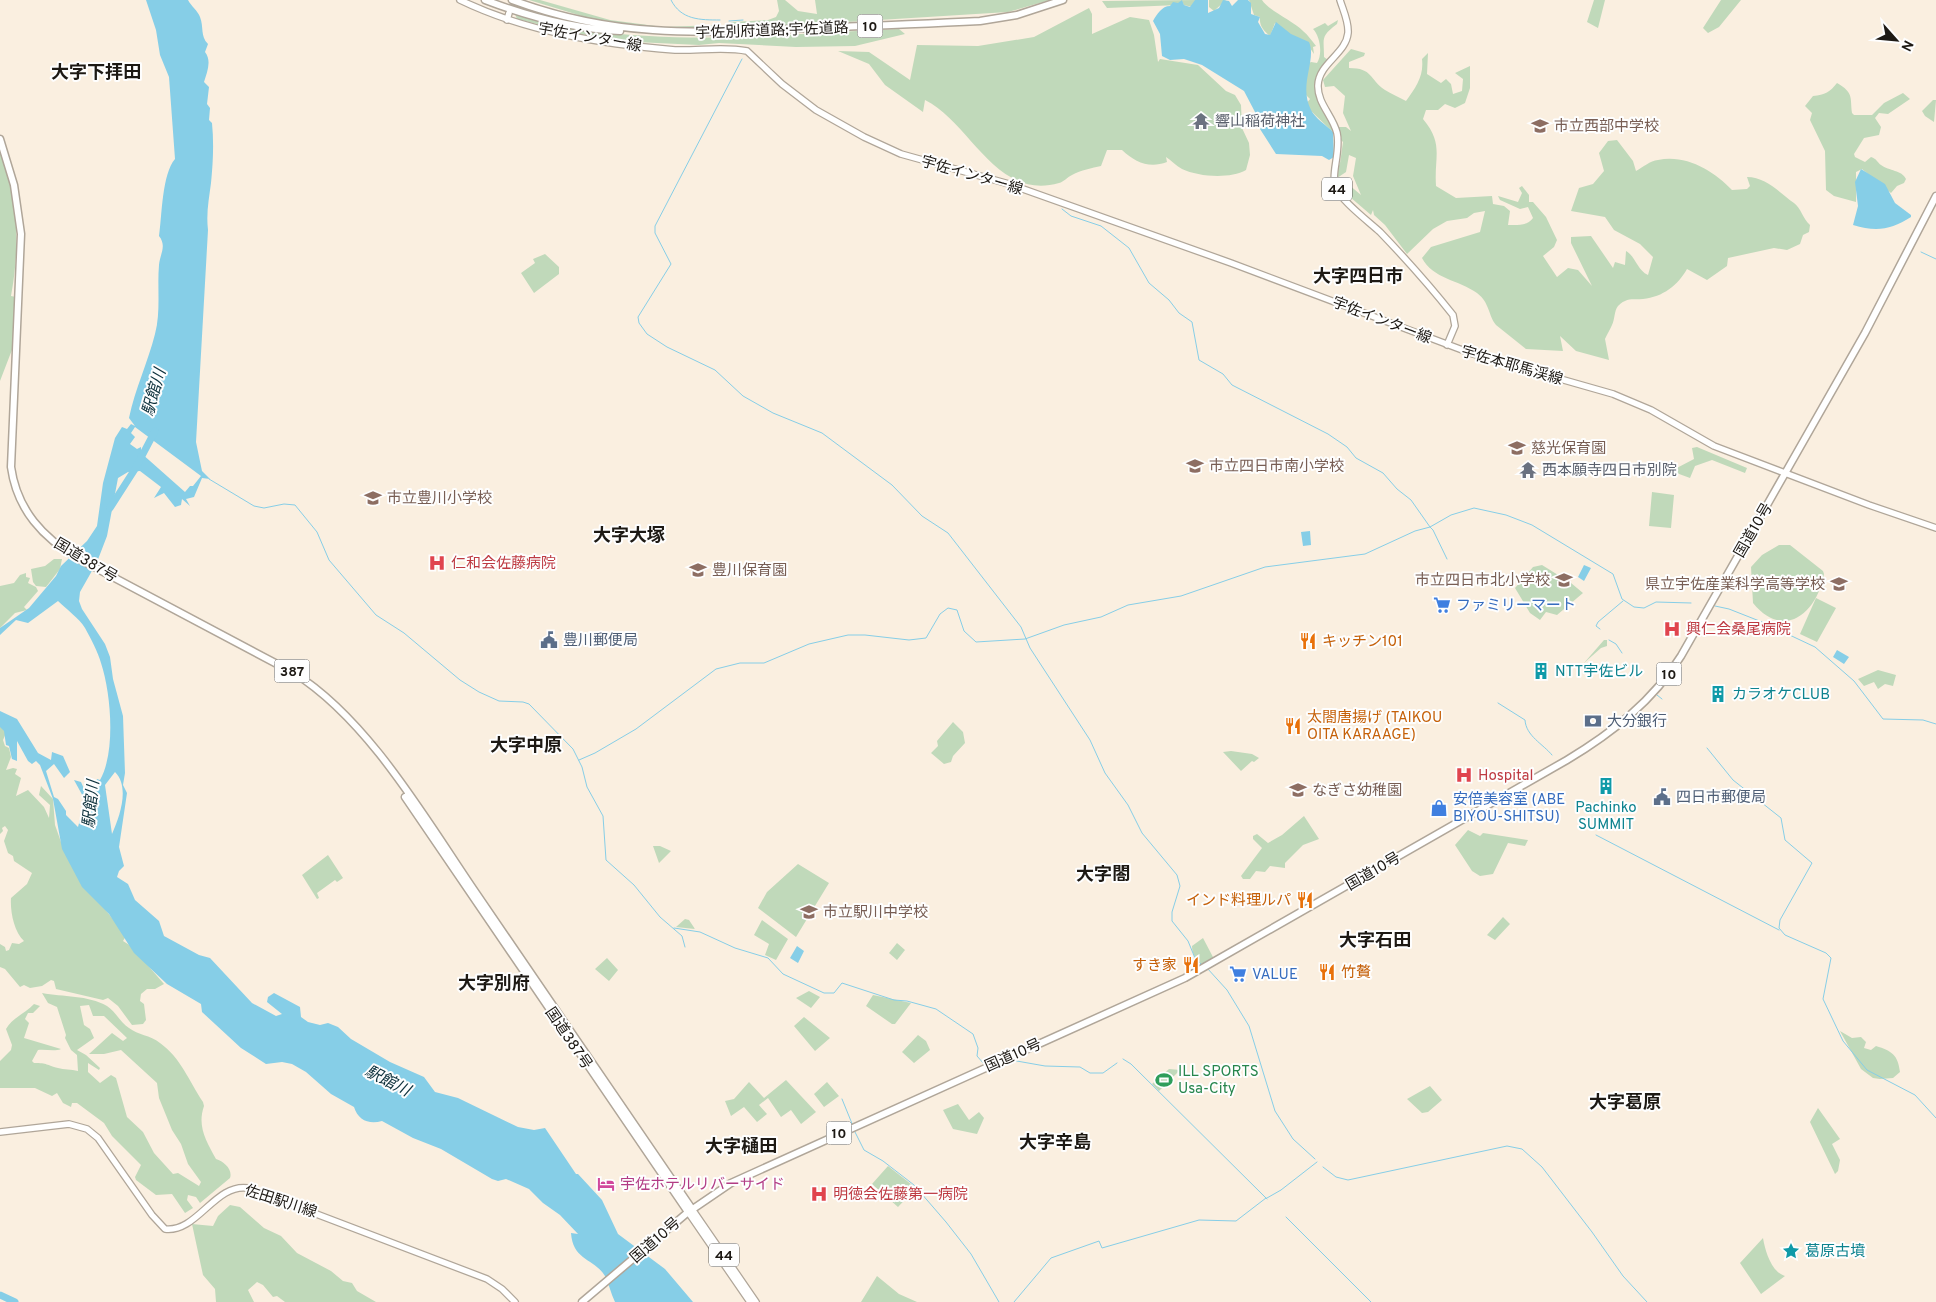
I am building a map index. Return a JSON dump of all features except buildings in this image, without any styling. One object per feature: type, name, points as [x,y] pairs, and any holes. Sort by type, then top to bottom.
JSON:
[{"type":"highway","points":[[484,0],[528,14],[581,27],[630,32],[673,32]]},
{"type":"highway","name":"宇佐別府道路;宇佐道路","points":[[512,0],[572,19],[632,30],[702,33],[980,21],[1017,15],[1063,0]]},
{"type":"highway","name":"国道387号","points":[[0,139],[14,185],[21,234],[11,449],[12,474],[19,496],[31,520],[51,540],[67,552],[282,665],[309,683],[350,719],[424,817],[690,1210]]},
{"type":"highway","name":"国道10号","points":[[582,1302],[690,1210],[725,1186],[1166,987],[1206,967],[1583,750],[1626,719],[1657,688],[1677,662],[1865,334],[1936,196]]},
{"type":"main road","name":"宇佐インター線","points":[[460,0],[507,20],[578,37],[632,46],[677,50],[747,51],[782,84],[816,110],[856,133],[894,151],[1016,187],[1231,263],[1447,345]]},
{"type":"main road","name":"宇佐本耶馬渓線","points":[[1340,0],[1347,23],[1346,39],[1322,71],[1318,84],[1321,99],[1334,124],[1338,138],[1339,152],[1335,184],[1339,192],[1380,233],[1452,315],[1455,326],[1447,345],[1618,396],[1651,410],[1709,444],[1785,474],[1936,528]]},
{"type":"main road","points":[[507,20],[509,12]]},
{"type":"main road","name":"佐田駅川線","points":[[0,1132],[66,1123],[87,1129],[100,1142],[152,1215],[165,1229],[172,1229],[193,1218],[229,1190],[248,1188],[487,1279],[502,1289],[515,1302]]},
{"type":"main road","name":"44","points":[[690,1210],[750,1302]]},
{"type":"main road","name":"44","points":[[690,1210],[756,1302]]},
{"type":"green space","points":[[529,0],[540,0],[610,20],[663,27],[718,25],[719,29],[659,29],[605,23]]},
{"type":"green space","points":[[777,0],[785,0],[798,11],[817,14],[815,0],[1050,0],[1008,12],[751,28],[730,28],[727,25],[732,22],[768,20],[776,17],[779,11]]},
{"type":"green space","points":[[1196,0],[1192,7],[1184,5],[1182,1],[1178,5],[1107,8],[1102,1]]},
{"type":"green space","points":[[1209,0],[1226,0],[1214,11],[1209,7]]},
{"type":"green space","points":[[1249,0],[1262,0],[1270,8],[1299,27],[1316,46],[1313,47],[1314,54],[1306,42],[1292,38],[1275,23],[1270,36],[1262,28],[1260,17],[1254,15]]},
{"type":"green space","points":[[1594,0],[1605,0],[1598,28],[1587,22]]},
{"type":"green space","points":[[1721,0],[1741,0],[1719,27],[1708,33],[1703,28]]},
{"type":"green space","points":[[1089,8],[1092,14],[1092,34],[1130,17],[1149,20],[1154,35],[1158,62],[1160,59],[1198,65],[1226,91],[1235,95],[1241,105],[1242,128],[1249,143],[1250,155],[1246,170],[1223,176],[1197,174],[1182,169],[1166,157],[1167,162],[1154,165],[1137,161],[1122,150],[1107,150],[1101,166],[1086,169],[1061,182],[1037,186],[1018,181],[1001,171],[941,111],[925,100],[923,112],[885,85],[869,64],[838,51],[869,52],[910,80],[917,45],[978,46],[1034,37]]},
{"type":"green space","points":[[515,14],[581,29],[649,36],[743,37],[899,29],[905,34],[855,46],[796,47],[719,43],[699,45],[636,42],[574,33],[517,19]]},
{"type":"green space","points":[[1338,20],[1337,24],[1325,35],[1324,57],[1328,60],[1316,84],[1332,114],[1330,119],[1337,127],[1346,127],[1351,131],[1343,113],[1345,96],[1334,86],[1325,87],[1323,80],[1351,49],[1365,53],[1364,56],[1349,62],[1349,68],[1357,68],[1367,72],[1385,90],[1406,101],[1422,71],[1422,59],[1428,53],[1427,74],[1441,83],[1446,79],[1451,84],[1453,94],[1462,91],[1463,79],[1455,73],[1470,66],[1470,88],[1465,103],[1455,108],[1445,104],[1438,110],[1426,110],[1423,119],[1430,128],[1436,143],[1436,186],[1456,198],[1492,196],[1493,204],[1504,206],[1510,211],[1508,225],[1515,225],[1531,221],[1533,218],[1528,207],[1520,209],[1500,200],[1498,196],[1518,202],[1522,193],[1519,188],[1522,186],[1529,195],[1529,202],[1533,202],[1546,217],[1557,240],[1554,247],[1543,256],[1557,277],[1568,268],[1578,270],[1592,286],[1571,243],[1571,237],[1591,236],[1613,268],[1615,262],[1625,265],[1626,251],[1641,270],[1648,275],[1653,257],[1640,244],[1614,230],[1605,217],[1571,211],[1579,188],[1593,184],[1604,171],[1599,153],[1608,141],[1617,140],[1633,161],[1636,171],[1655,161],[1679,159],[1699,166],[1717,176],[1732,190],[1747,189],[1750,186],[1747,177],[1767,183],[1796,205],[1810,225],[1809,232],[1803,235],[1800,244],[1787,250],[1774,248],[1728,258],[1727,266],[1707,280],[1687,269],[1674,285],[1663,293],[1650,298],[1624,301],[1617,308],[1613,323],[1605,339],[1609,360],[1576,351],[1560,336],[1563,351],[1526,349],[1496,325],[1487,305],[1477,293],[1439,275],[1422,258],[1431,247],[1480,232],[1485,211],[1474,213],[1467,218],[1447,221],[1433,229],[1407,254],[1385,225],[1374,215],[1373,210],[1371,215],[1350,197],[1340,181],[1342,179],[1361,195],[1353,176],[1356,158],[1349,155],[1346,172],[1337,178],[1335,175],[1340,163],[1343,142],[1308,108],[1306,104],[1310,99],[1305,94],[1306,65],[1311,62],[1317,63],[1320,55],[1319,40],[1313,29],[1325,23],[1328,26]]},
{"type":"green space","points":[[1837,83],[1849,93],[1852,113],[1854,115],[1872,115],[1884,103],[1903,93],[1910,99],[1888,114],[1879,113],[1875,118],[1881,127],[1879,135],[1864,138],[1854,154],[1855,157],[1865,162],[1871,157],[1884,167],[1904,176],[1906,179],[1904,183],[1897,186],[1891,193],[1862,169],[1856,172],[1856,202],[1834,196],[1826,190],[1825,151],[1810,120],[1812,113],[1805,106],[1813,96],[1827,92]]},
{"type":"green space","points":[[1933,100],[1936,100],[1934,122],[1925,116],[1922,111]]},
{"type":"green space","points":[[0,147],[14,203],[16,221],[16,257],[11,296],[16,297],[15,342],[0,381]]},
{"type":"green space","points":[[545,254],[559,267],[559,274],[534,293],[521,273],[535,263],[533,259]]},
{"type":"green space","points":[[1697,447],[1747,468],[1745,473],[1712,460],[1695,466],[1690,478],[1671,471],[1694,459],[1692,448]]},
{"type":"green space","points":[[1652,492],[1674,495],[1671,528],[1649,526]]},
{"type":"green space","points":[[1779,545],[1790,545],[1823,571],[1824,574],[1820,588],[1807,610],[1787,621],[1776,620],[1765,614],[1753,603],[1751,567],[1762,555]]},
{"type":"green space","points":[[54,559],[62,559],[60,569],[46,587],[36,586],[33,582],[31,569],[45,566]]},
{"type":"green space","points":[[1542,565],[1583,593],[1557,615],[1546,612],[1540,620],[1530,613],[1515,588],[1533,567]]},
{"type":"green space","points":[[26,573],[26,577],[30,578],[28,583],[36,587],[38,591],[24,607],[27,610],[15,613],[0,628],[0,586],[14,583],[20,575]]},
{"type":"green space","points":[[1816,598],[1836,608],[1817,642],[1800,634]]},
{"type":"green space","points":[[1604,640],[1607,640],[1607,646],[1601,648],[1584,663]]},
{"type":"green space","points":[[1878,670],[1896,675],[1893,686],[1885,684],[1878,689],[1874,682],[1864,686],[1858,679]]},
{"type":"green space","points":[[953,722],[963,732],[965,743],[953,756],[951,762],[944,764],[931,753],[938,746],[937,741]]},
{"type":"green space","points":[[0,725],[6,733],[3,740],[5,746],[9,748],[11,757],[6,770],[17,769],[15,774],[21,778],[16,796],[28,790],[44,807],[49,818],[50,805],[39,795],[41,786],[53,799],[55,825],[61,842],[101,904],[126,936],[123,941],[131,946],[164,984],[155,989],[147,989],[141,994],[140,1001],[144,1004],[146,1020],[143,1024],[132,1025],[118,1006],[108,998],[103,1000],[56,989],[54,981],[51,980],[42,986],[30,988],[24,985],[20,987],[5,969],[0,967],[0,944],[5,947],[6,951],[9,950],[12,943],[19,944],[24,941],[13,921],[11,898],[27,884],[32,873],[14,861],[13,856],[8,853],[4,841],[8,830],[5,826],[0,834]]},
{"type":"green space","points":[[1231,751],[1252,754],[1259,758],[1254,762],[1252,761],[1241,771],[1223,752]]},
{"type":"green space","points":[[1304,816],[1319,839],[1303,845],[1285,863],[1285,868],[1270,866],[1265,872],[1256,871],[1250,879],[1243,879],[1241,876],[1262,848],[1253,839],[1253,836],[1257,834],[1268,843],[1282,835]]},
{"type":"green space","points":[[1468,830],[1480,836],[1483,833],[1528,840],[1525,846],[1508,843],[1493,874],[1480,876],[1472,871],[1455,845]]},
{"type":"green space","points":[[653,846],[660,846],[671,851],[659,863]]},
{"type":"green space","points":[[328,855],[343,878],[337,882],[335,880],[317,893],[319,898],[317,899],[302,875]]},
{"type":"green space","points":[[798,864],[829,883],[796,937],[758,908],[767,892]]},
{"type":"green space","points":[[1503,917],[1510,924],[1495,940],[1487,935]]},
{"type":"green space","points":[[685,919],[689,920],[695,929],[676,927]]},
{"type":"green space","points":[[762,920],[788,939],[776,960],[765,955],[769,944],[754,935]]},
{"type":"green space","points":[[1203,938],[1214,959],[1203,965],[1195,957],[1192,946]]},
{"type":"green space","points":[[897,943],[905,950],[897,960],[889,953]]},
{"type":"green space","points":[[607,958],[618,970],[609,981],[595,969]]},
{"type":"green space","points":[[809,991],[820,997],[811,1008],[796,998]]},
{"type":"green space","points":[[42,993],[100,1002],[110,1008],[129,1028],[156,1040],[167,1049],[179,1063],[203,1102],[202,1127],[204,1133],[216,1159],[225,1164],[229,1169],[230,1178],[200,1203],[196,1197],[188,1195],[187,1200],[193,1208],[185,1213],[172,1194],[156,1195],[136,1180],[135,1177],[141,1165],[112,1136],[104,1123],[77,1103],[72,1103],[71,1107],[63,1103],[57,1093],[52,1096],[35,1088],[0,1088],[0,1061],[11,1050],[12,1045],[6,1029],[34,1004],[40,1006],[33,1013],[28,1013],[25,1019],[29,1023],[24,1038],[61,1049],[38,1050],[32,1061],[60,1069],[78,1071],[77,1055],[71,1050],[65,1038],[66,1035],[57,1007],[48,1003]],"holes":[[[89,1005],[93,1016],[104,1016],[127,1038],[123,1041],[112,1033],[89,1054],[104,1054],[121,1050],[157,1083],[159,1098],[172,1130],[181,1144],[188,1164],[201,1182],[199,1186],[178,1173],[173,1174],[154,1153],[143,1132],[127,1117],[116,1078],[111,1075],[100,1083],[88,1072],[88,1063],[99,1070],[100,1068],[86,1055],[77,1050],[94,1038],[90,1029],[84,1025],[80,1006]]]},
{"type":"green space","points":[[873,995],[911,1003],[895,1024],[892,1024],[866,1006]]},
{"type":"green space","points":[[804,1017],[830,1038],[815,1051],[794,1026]]},
{"type":"green space","points":[[1840,1031],[1852,1038],[1861,1037],[1866,1042],[1864,1048],[1871,1050],[1876,1046],[1893,1054],[1898,1061],[1900,1072],[1893,1078],[1873,1078],[1861,1069]]},
{"type":"green space","points":[[918,1035],[926,1041],[930,1050],[914,1063],[902,1052]]},
{"type":"green space","name":"ILL SPORTS Usa-City","points":[[1169,1069],[1180,1070],[1159,1091],[1152,1084]]},
{"type":"green space","points":[[786,1080],[816,1112],[801,1124],[791,1110],[781,1117],[768,1098],[759,1105],[767,1114],[757,1122],[744,1107],[731,1116],[725,1101],[734,1099],[749,1082],[764,1098]]},
{"type":"green space","points":[[827,1082],[839,1096],[824,1107],[814,1094]]},
{"type":"green space","points":[[1430,1086],[1442,1100],[1428,1112],[1422,1113],[1407,1099]]},
{"type":"green space","points":[[958,1104],[969,1120],[979,1112],[984,1118],[977,1134],[953,1129],[943,1110]]},
{"type":"green space","points":[[1818,1108],[1840,1139],[1832,1144],[1840,1160],[1838,1171],[1835,1174],[1810,1122]]},
{"type":"green space","points":[[888,1166],[916,1188],[898,1207],[872,1184]]},
{"type":"green space","points":[[230,1205],[240,1207],[264,1228],[281,1236],[297,1253],[331,1271],[343,1281],[352,1283],[357,1291],[376,1302],[285,1302],[277,1296],[273,1297],[263,1285],[257,1282],[248,1290],[254,1302],[216,1302],[215,1289],[203,1275],[192,1224],[213,1226],[218,1216]]},
{"type":"green space","points":[[1763,1238],[1772,1265],[1780,1274],[1785,1276],[1761,1294],[1740,1263]]},
{"type":"green space","points":[[877,1276],[899,1294],[917,1302],[861,1302]]},
{"type":"water","points":[[146,0],[188,0],[199,15],[203,35],[208,44],[205,52],[208,59],[208,67],[204,82],[209,87],[207,104],[210,108],[209,120],[212,123],[213,153],[208,212],[196,442],[202,471],[210,479],[202,478],[194,497],[186,499],[190,506],[182,499],[181,505],[175,507],[164,493],[154,498],[161,487],[140,471],[128,472],[118,478],[107,536],[97,562],[80,592],[79,601],[82,609],[105,644],[110,657],[113,679],[123,716],[125,773],[123,785],[127,793],[119,847],[124,866],[119,871],[117,877],[128,884],[135,900],[159,921],[164,936],[199,955],[210,958],[252,1003],[276,1016],[282,1014],[267,1002],[268,997],[274,993],[300,1007],[301,1017],[308,1022],[320,1025],[328,1023],[338,1027],[351,1039],[390,1062],[424,1077],[435,1092],[458,1098],[518,1127],[534,1130],[545,1128],[576,1174],[602,1200],[618,1234],[665,1269],[693,1302],[615,1302],[605,1276],[576,1249],[571,1233],[578,1234],[560,1215],[543,1203],[529,1189],[506,1179],[498,1181],[492,1179],[441,1149],[413,1138],[382,1121],[368,1122],[358,1115],[354,1107],[331,1094],[306,1072],[292,1064],[282,1062],[266,1064],[241,1048],[202,1012],[201,1004],[167,984],[134,953],[109,914],[82,887],[62,849],[53,799],[40,765],[36,761],[32,764],[28,761],[17,741],[17,761],[12,759],[9,746],[6,745],[4,731],[0,727],[0,711],[17,719],[38,753],[51,760],[52,752],[63,756],[70,772],[64,778],[54,764],[46,771],[54,797],[58,799],[66,811],[66,815],[78,827],[85,800],[74,780],[81,782],[89,800],[97,779],[100,780],[105,768],[110,739],[107,690],[98,654],[82,624],[58,601],[28,623],[16,620],[0,635],[0,628],[29,608],[56,576],[61,566],[87,541],[97,526],[103,483],[115,438],[122,427],[127,429],[131,424],[135,426],[129,418],[157,325],[159,265],[163,247],[159,236],[162,206],[167,174],[175,159],[169,77],[160,55],[156,30]],"holes":[[[135,427],[201,476],[193,486],[190,486],[185,492],[141,453],[141,447],[137,449],[130,444],[135,437],[131,433]],[[115,772],[120,778],[123,793],[118,819],[112,834],[105,785]]]},
{"type":"water","points":[[1182,0],[1184,5],[1190,7],[1195,0],[1208,0],[1208,13],[1219,8],[1223,0],[1229,1],[1232,6],[1238,0],[1248,0],[1251,3],[1251,14],[1260,17],[1258,22],[1265,34],[1270,35],[1276,22],[1291,34],[1309,42],[1311,57],[1306,91],[1308,101],[1315,116],[1333,132],[1334,157],[1329,160],[1322,156],[1276,154],[1260,129],[1255,112],[1244,91],[1202,65],[1184,59],[1170,60],[1162,56],[1160,34],[1153,21],[1162,9],[1170,6],[1173,2],[1178,3]]},
{"type":"water","points":[[1861,169],[1885,184],[1895,203],[1911,215],[1911,217],[1897,225],[1876,229],[1853,225],[1858,206],[1855,182]]},
{"type":"water","points":[[1310,531],[1311,545],[1303,546],[1301,532]]},
{"type":"water","points":[[1584,565],[1591,568],[1584,581],[1578,577]]},
{"type":"water","points":[[1837,650],[1849,657],[1844,664],[1833,657]]},
{"type":"water","points":[[797,946],[804,951],[798,963],[790,958]]},
{"type":"waterway","points":[[671,0],[680,12],[692,18],[720,20]]},
{"type":"waterway","points":[[729,21],[743,20]]},
{"type":"waterway","points":[[742,59],[655,226],[655,233],[671,264],[638,317],[639,323],[647,334],[667,347],[715,370],[743,396],[773,413],[822,433],[892,485],[922,516],[948,533],[1021,627],[1030,648],[1090,740],[1105,773],[1128,805],[1142,833],[1177,875],[1180,886],[1172,912],[1172,921],[1188,941],[1195,958],[1203,966]]},
{"type":"waterway","points":[[1062,209],[1071,216],[1101,226],[1129,248],[1149,283],[1169,300],[1179,313],[1192,322],[1199,360],[1223,374],[1232,385],[1328,434],[1347,447],[1356,458],[1383,473],[1397,489],[1411,500],[1430,527],[1451,515],[1474,508],[1506,515],[1532,525],[1613,574],[1622,599],[1634,607],[1644,608],[1656,602],[1691,603]]},
{"type":"waterway","points":[[1921,252],[1936,259]]},
{"type":"waterway","name":"駅館川","points":[[110,508],[135,469],[155,431]]},
{"type":"waterway","points":[[209,479],[254,506],[264,508],[284,504],[295,505],[317,532],[329,560],[376,615],[404,633],[460,680],[479,692],[499,701],[529,704],[573,749],[582,767],[587,787],[603,816],[606,860],[634,885],[660,917],[682,936],[685,947]]},
{"type":"waterway","points":[[579,760],[636,729],[716,669],[740,663],[764,663],[809,644],[848,635],[909,640],[926,638],[940,614],[948,608],[957,610],[964,631],[976,642],[1025,639],[1064,625],[1101,617],[1128,605],[1181,596],[1265,567],[1365,554],[1415,531],[1430,527],[1447,559]]},
{"type":"waterway","points":[[1600,629],[1596,626],[1598,622],[1623,601]]},
{"type":"waterway","points":[[1715,606],[1729,609],[1762,622],[1815,647],[1854,681],[1883,719],[1923,720],[1936,724]]},
{"type":"waterway","points":[[1609,640],[1616,644],[1622,653]]},
{"type":"waterway","points":[[1657,695],[1662,699]]},
{"type":"waterway","points":[[1498,703],[1525,720],[1528,731],[1552,755]]},
{"type":"waterway","points":[[1707,748],[1733,780],[1781,818],[1785,840],[1812,863],[1780,920],[1779,928],[1785,935],[1826,953],[1831,958],[1823,999],[1843,1041],[1867,1070],[1915,1095],[1936,1118]]},
{"type":"waterway","points":[[1596,835],[1779,930]]},
{"type":"waterway","points":[[674,928],[700,932],[735,948],[768,958],[783,974],[824,993],[834,993],[842,983],[894,1000],[907,1001],[936,1009],[973,1034],[978,1048],[977,1056],[984,1064],[990,1063]]},
{"type":"waterway","points":[[1207,968],[1227,990],[1249,1026],[1275,1111],[1293,1139],[1315,1159]]},
{"type":"waterway","points":[[1123,1059],[1131,1064],[1267,1199]]},
{"type":"waterway","points":[[1011,1060],[1045,1066],[1080,1067],[1090,1073],[1103,1073],[1117,1063]]},
{"type":"waterway","points":[[842,1099],[853,1126]]},
{"type":"waterway","points":[[854,1130],[864,1150],[883,1161],[914,1185],[946,1222],[971,1254],[999,1302]]},
{"type":"waterway","points":[[1323,1167],[1336,1177],[1348,1180],[1507,1146],[1522,1149],[1542,1167],[1623,1276],[1647,1302]]},
{"type":"waterway","points":[[1267,1198],[1281,1190],[1317,1162]]},
{"type":"waterway","points":[[1014,1302],[1051,1258],[1099,1241],[1102,1248],[1199,1220],[1236,1221],[1266,1198]]},
{"type":"waterway","points":[[1286,1217],[1371,1302]]},
{"type":"waterway","points":[[0,1295],[15,1302]]},
{"type":"place","name":"響山稲荷神社","points":[[1201,121]]},
{"type":"place","name":"市立西部中学校","points":[[1540,126]]},
{"type":"place","name":"慈光保育園","points":[[1517,448]]},
{"type":"place","name":"市立四日市南小学校","points":[[1195,466]]},
{"type":"place","name":"西本願寺四日市別院","points":[[1528,470]]},
{"type":"place","name":"市立豊川小学校","points":[[373,498]]},
{"type":"place","name":"仁和会佐藤病院","points":[[437,563]]},
{"type":"place","name":"豊川保育園","points":[[698,570]]},
{"type":"place","name":"市立四日市北小学校","points":[[1564,580]]},
{"type":"place","name":"県立宇佐産業科学高等学校","points":[[1839,584]]},
{"type":"place","name":"ファミリーマート","points":[[1442,605]]},
{"type":"place","name":"興仁会桑尾病院","points":[[1672,629]]},
{"type":"place","name":"豊川郵便局","points":[[549,640]]},
{"type":"place","name":"キッチン101","points":[[1308,641]]},
{"type":"place","name":"NTT宇佐ビル","points":[[1541,671]]},
{"type":"place","name":"カラオケCLUB","points":[[1718,694]]},
{"type":"place","name":"大分銀行","points":[[1593,721]]},
{"type":"place","name":"太閤唐揚げ (TAIKOU OITA KARAAGE)","points":[[1293,726]]},
{"type":"place","name":"Hospital","points":[[1464,775]]},
{"type":"place","name":"Pachinko SUMMIT","points":[[1606,786]]},
{"type":"place","name":"なぎさ幼稚園","points":[[1298,790]]},
{"type":"place","name":"四日市郵便局","points":[[1662,797]]},
{"type":"place","name":"安倍美容室 (ABE BIYOU-SHITSU)","points":[[1439,808]]},
{"type":"place","name":"インド料理ルパ","points":[[1305,900]]},
{"type":"place","name":"市立駅川中学校","points":[[809,912]]},
{"type":"place","name":"すき家","points":[[1191,965]]},
{"type":"place","name":"竹贅","points":[[1327,972]]},
{"type":"place","name":"VALUE","points":[[1238,974]]},
{"type":"place","name":"ILL SPORTS Usa-City","points":[[1164,1080]]},
{"type":"place","name":"宇佐ホテルリバーサイド","points":[[606,1184]]},
{"type":"place","name":"明徳会佐藤第一病院","points":[[819,1194]]},
{"type":"place","name":"葛原古墳","points":[[1791,1251]]},
{"type":"district","name":"大字下拝田","points":[[96,72]]},
{"type":"district","name":"大字四日市","points":[[1358,276]]},
{"type":"district","name":"大字大塚","points":[[629,535]]},
{"type":"district","name":"大字中原","points":[[526,745]]},
{"type":"district","name":"大字閤","points":[[1103,874]]},
{"type":"district","name":"大字石田","points":[[1375,940]]},
{"type":"district","name":"大字別府","points":[[494,983]]},
{"type":"district","name":"大字葛原","points":[[1625,1102]]},
{"type":"district","name":"大字辛島","points":[[1055,1142]]},
{"type":"district","name":"大字樋田","points":[[741,1146]]}]
